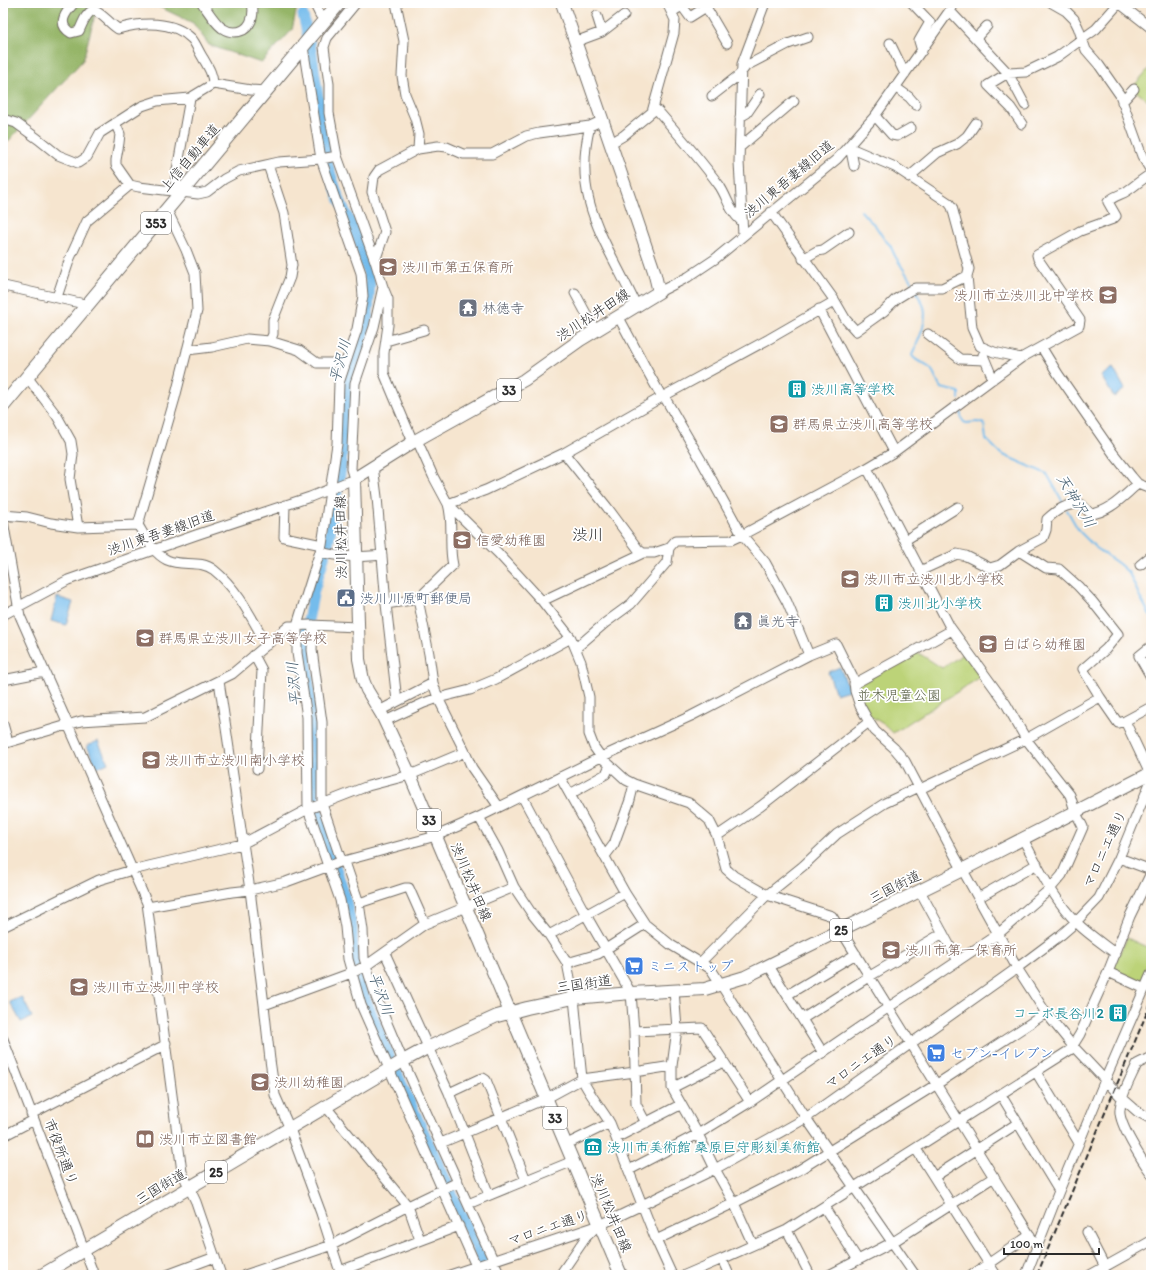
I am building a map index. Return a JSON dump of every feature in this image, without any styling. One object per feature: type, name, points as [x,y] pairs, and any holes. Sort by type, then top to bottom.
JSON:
[{"type":"highway","name":"上信自動車道","points":[[3,406],[89,305],[339,3]]},
{"type":"main road","points":[[562,3],[654,271],[659,292]]},
{"type":"main road","name":"渋川松井田線","points":[[621,1275],[410,775],[363,680],[360,659],[356,558],[350,481],[415,441],[524,380],[595,330],[659,292]]},
{"type":"main road","name":"三国街道","points":[[42,1275],[290,1129],[395,1065],[427,1048],[497,1016],[574,998],[674,990],[705,990],[745,977],[962,870],[1151,773]]},
{"type":"street","points":[[74,3],[66,12],[63,20],[66,31],[71,33],[80,31],[86,16],[93,10],[97,11],[118,29],[132,24],[145,23],[162,25],[183,31],[193,41],[213,76],[213,84]]},
{"type":"street","points":[[202,3],[222,28],[230,32],[238,32],[247,28],[252,20],[254,11],[252,3]]},
{"type":"street","points":[[314,3],[320,15]]},
{"type":"street","points":[[356,3],[327,38],[324,47],[329,113],[338,156],[388,299],[388,325],[384,353],[384,373],[415,441],[448,504],[451,515],[451,558],[453,565],[418,599],[386,604]]},
{"type":"street","points":[[396,3],[404,41],[403,82],[405,94],[415,118],[419,134],[418,149]]},
{"type":"street","points":[[611,143],[623,136],[652,112],[654,108],[674,33],[675,20],[667,3]]},
{"type":"street","points":[[742,235],[740,147],[741,72],[742,64],[764,3]]},
{"type":"street","points":[[912,3],[930,22],[919,41],[922,50]]},
{"type":"street","points":[[542,600],[643,553],[654,553],[669,548],[675,541],[731,540],[742,535],[894,452],[1021,358],[1042,348],[1079,326],[1080,320],[1038,259],[1037,255],[1080,231],[1113,219],[1116,216],[1108,202],[1128,190],[1151,173],[1142,156],[1122,102],[1113,85],[1086,50],[1074,19],[1066,11],[1052,3]]},
{"type":"street","points":[[1022,124],[1011,108],[988,86],[1008,74],[1026,72],[1057,57],[1096,29],[1119,3],[1151,28]]},
{"type":"street","points":[[672,12],[682,6],[690,17],[706,7],[727,43]]},
{"type":"street","points":[[953,7],[976,38],[1008,74],[1025,105]]},
{"type":"street","name":"渋川東吾妻線旧道","points":[[659,292],[688,277],[715,259],[742,235],[837,159],[875,116],[953,7]]},
{"type":"street","points":[[575,42],[602,32],[624,15]]},
{"type":"street","points":[[597,16],[602,32]]},
{"type":"street","points":[[976,38],[987,26]]},
{"type":"street","points":[[712,96],[746,66],[788,44],[808,37]]},
{"type":"street","points":[[890,43],[905,74]]},
{"type":"street","points":[[306,44],[322,159],[361,273],[363,296],[358,330],[339,383],[337,444],[322,550],[299,625],[297,653],[306,717],[309,808],[340,900],[345,927],[348,959],[353,972],[361,1005],[395,1065],[420,1098],[441,1143],[456,1183],[468,1204],[492,1262],[500,1275]]},
{"type":"street","points":[[3,119],[16,123],[58,155],[78,163],[87,157],[100,133],[142,106],[157,101],[190,98],[213,84],[266,91]]},
{"type":"street","points":[[896,87],[909,97],[916,105]]},
{"type":"street","points":[[1122,102],[1134,89]]},
{"type":"street","points":[[740,117],[747,114],[760,94]]},
{"type":"street","points":[[182,192],[175,181],[188,119],[190,98]]},
{"type":"street","points":[[740,147],[794,101]]},
{"type":"street","points":[[654,108],[688,144],[720,187],[733,214],[741,222]]},
{"type":"street","points":[[875,116],[892,135],[897,136],[911,128]]},
{"type":"street","points":[[375,261],[385,232],[372,192],[374,177],[379,170],[418,149],[438,146],[447,147],[463,154],[492,154],[526,136],[590,126],[603,120]]},
{"type":"street","points":[[909,177],[938,153],[957,144],[967,136],[976,122]]},
{"type":"street","points":[[115,123],[120,134],[116,165],[130,185],[198,194],[207,192],[224,179],[239,171],[279,162],[322,159],[338,156]]},
{"type":"street","points":[[590,126],[586,145],[585,177],[590,206],[606,246],[636,305]]},
{"type":"street","points":[[848,147],[852,151],[854,166]]},
{"type":"street","points":[[848,147],[894,167],[949,203],[952,207],[969,269],[968,276],[972,328],[993,379]]},
{"type":"street","points":[[268,165],[284,212],[292,265],[290,277],[273,320],[273,334],[270,341]]},
{"type":"street","points":[[56,297],[70,258],[87,221],[130,185]]},
{"type":"street","points":[[167,210],[195,273],[197,311],[188,350],[138,525],[154,550],[169,561],[200,564],[214,570],[233,588],[267,645]]},
{"type":"street","points":[[771,212],[803,259],[835,301],[846,320],[856,331],[884,311],[896,299],[914,289],[942,288],[968,276]]},
{"type":"street","points":[[803,259],[817,251],[823,250],[849,232]]},
{"type":"street","points":[[4,286],[89,305]]},
{"type":"street","points":[[350,481],[355,383],[374,327],[383,287]]},
{"type":"street","points":[[575,293],[595,330]]},
{"type":"street","points":[[448,504],[485,490],[564,453],[835,301]]},
{"type":"street","points":[[819,309],[894,452]]},
{"type":"street","points":[[618,316],[662,397],[665,398],[701,460],[742,535],[766,562],[787,602],[809,655]]},
{"type":"street","points":[[386,341],[424,330]]},
{"type":"street","points":[[928,334],[960,359],[985,360]]},
{"type":"street","points":[[188,350],[212,347],[247,339],[270,341],[299,350],[317,363],[345,363]]},
{"type":"street","points":[[980,346],[994,352],[1021,358]]},
{"type":"street","points":[[1042,348],[1113,453],[1138,484],[1151,489]]},
{"type":"street","points":[[28,378],[57,416],[71,441],[73,454],[70,479],[78,527]]},
{"type":"street","points":[[564,453],[638,549],[643,553]]},
{"type":"street","points":[[373,466],[397,702]]},
{"type":"street","points":[[629,1170],[698,1134],[750,1102],[998,934],[1050,889],[1062,875],[1083,827],[1075,811],[1070,795],[1026,739],[1006,704],[952,630],[867,468]]},
{"type":"street","name":"渋川東吾妻線旧道","points":[[3,615],[68,580],[331,489],[350,481]]},
{"type":"street","points":[[920,571],[957,554],[966,556],[990,568],[1000,565],[1019,551],[1043,538],[1046,530],[1047,519],[1058,509],[1081,504],[1092,514],[1100,513],[1138,484]]},
{"type":"street","points":[[448,504],[498,553],[542,600],[571,638],[581,662],[589,697],[589,734],[594,747],[601,757],[626,780],[689,803],[709,820],[717,836],[726,868],[734,876],[767,895],[832,916],[1037,1246]]},
{"type":"street","points":[[285,505],[284,537],[333,555],[356,558],[382,555]]},
{"type":"street","points":[[903,538],[907,539],[958,507]]},
{"type":"street","points":[[3,515],[27,517],[51,523],[78,527],[138,525]]},
{"type":"street","points":[[3,521],[20,616],[147,903],[182,1172],[190,1187],[221,1275]]},
{"type":"street","points":[[576,648],[605,623],[631,604],[667,562],[669,548]]},
{"type":"street","points":[[1019,551],[1046,568],[1059,569],[1064,573],[1092,601],[1118,634],[1106,649],[1083,668],[1100,697],[1118,723],[1125,721],[1151,707]]},
{"type":"street","points":[[1140,565],[1151,556]]},
{"type":"street","points":[[418,599],[433,683],[438,698],[472,768],[499,807]]},
{"type":"street","points":[[312,625],[312,650],[322,722],[322,805],[340,857],[342,862],[346,865],[359,903],[363,930],[365,966],[376,997],[405,1104],[479,1269],[450,1275]]},
{"type":"street","points":[[3,724],[5,743],[80,720],[145,717],[232,674],[289,626],[312,625],[358,627]]},
{"type":"street","points":[[854,684],[952,630]]},
{"type":"street","points":[[382,716],[438,698],[470,690],[496,679],[571,638]]},
{"type":"street","points":[[148,907],[250,890],[286,882],[342,862],[436,836],[690,716],[809,655],[836,644],[854,680],[855,691],[860,706],[874,731],[894,748],[905,761],[962,870],[1017,968],[1046,1013],[1072,1045],[1122,1098],[1138,1112],[1151,1119]]},
{"type":"street","points":[[1150,647],[1138,656],[1151,677]]},
{"type":"street","points":[[254,655],[262,670],[257,769]]},
{"type":"street","points":[[3,680],[44,672]]},
{"type":"street","points":[[219,681],[250,890],[275,1094],[290,1129],[341,1273],[420,1240],[459,1226]]},
{"type":"street","points":[[382,716],[397,702],[433,683]]},
{"type":"street","points":[[700,963],[767,895],[803,866],[837,834],[885,803],[919,787],[922,788],[1026,739],[1100,697]]},
{"type":"street","points":[[1125,721],[1151,773]]},
{"type":"street","points":[[717,836],[761,806],[869,722]]},
{"type":"street","points":[[3,927],[98,880],[132,870],[242,844],[309,808],[322,805],[368,786],[410,775],[465,752]]},
{"type":"street","points":[[570,794],[606,774],[610,766]]},
{"type":"street","name":"マロニエ通り","points":[[479,1269],[492,1262],[600,1225],[715,1169],[806,1118],[1017,968],[1061,935],[1099,898],[1119,858],[1150,783],[1151,773]]},
{"type":"street","points":[[560,777],[625,893],[646,924],[671,945],[711,969],[806,1118],[915,1275]]},
{"type":"street","points":[[605,856],[614,844],[630,800],[634,784]]},
{"type":"street","points":[[522,796],[605,950],[631,993],[634,1031],[636,1104],[646,1123]]},
{"type":"street","points":[[479,817],[498,850],[514,887],[532,914],[549,935],[567,963],[574,998],[582,1079],[586,1088],[603,1110],[610,1123],[656,1240],[672,1275]]},
{"type":"street","points":[[1023,839],[1050,889],[1076,922],[1116,954]]},
{"type":"street","points":[[685,1275],[787,1230],[1070,1050],[1080,1034],[1116,954],[1130,916],[1151,871],[1119,858]]},
{"type":"street","points":[[978,898],[1037,864]]},
{"type":"street","points":[[264,1005],[353,972],[385,953],[425,924],[514,887]]},
{"type":"street","points":[[359,903],[409,888],[425,924]]},
{"type":"street","points":[[920,891],[958,961]]},
{"type":"street","points":[[549,935],[625,893]]},
{"type":"street","points":[[567,963],[598,954],[646,924]]},
{"type":"street","points":[[802,1019],[870,976],[943,933]]},
{"type":"street","points":[[385,953],[427,1048],[449,1093],[489,1195]]},
{"type":"street","points":[[787,995],[856,954]]},
{"type":"street","points":[[769,966],[823,1053]]},
{"type":"street","points":[[1108,972],[1145,989]]},
{"type":"street","points":[[1026,1275],[1105,1080],[1151,974]]},
{"type":"street","points":[[674,990],[677,1029],[672,1066],[672,1088],[734,1203],[753,1245]]},
{"type":"street","points":[[656,1240],[799,1170],[937,1084],[1046,1013]]},
{"type":"street","points":[[634,1031],[702,1028],[750,1102]]},
{"type":"street","name":"市役所通り","points":[[3,1039],[94,1275]]},
{"type":"street","points":[[3,1136],[33,1117],[166,1043]]},
{"type":"street","points":[[1151,1057],[1137,1064],[1122,1098],[1119,1112],[1131,1141],[1151,1173]]},
{"type":"street","points":[[672,1088],[723,1062]]},
{"type":"street","points":[[441,1143],[547,1098],[582,1079],[672,1066]]},
{"type":"street","points":[[1036,1072],[1079,1143]]},
{"type":"street","points":[[449,1093],[479,1079],[483,1078],[486,1080],[526,1180]]},
{"type":"street","points":[[1001,1095],[1059,1191]]},
{"type":"street","points":[[405,1104],[420,1098]]},
{"type":"street","points":[[616,1138],[680,1105]]},
{"type":"street","points":[[326,1107],[408,1206],[420,1240]]},
{"type":"street","points":[[566,1144],[610,1123]]},
{"type":"street","points":[[934,1177],[1018,1124]]},
{"type":"street","points":[[916,1149],[996,1275]]},
{"type":"street","points":[[468,1204],[573,1161]]},
{"type":"street","points":[[829,1275],[893,1242],[994,1176]]},
{"type":"street","points":[[245,1275],[332,1245],[456,1183]]},
{"type":"street","points":[[824,1207],[858,1260]]},
{"type":"street","points":[[560,1275],[586,1237],[600,1225]]},
{"type":"street","points":[[787,1230],[810,1275]]},
{"type":"street","points":[[1087,1232],[1105,1267]]},
{"type":"street","points":[[972,1275],[1030,1235]]},
{"type":"street","points":[[1090,1275],[1151,1241]]},
{"type":"street","points":[[168,1275],[215,1256]]},
{"type":"street","points":[[722,1259],[729,1275]]},
{"type":"green space","points":[[3,3],[98,3],[83,60],[3,147]]},
{"type":"green space","points":[[151,3],[295,3],[297,7],[292,30],[261,63],[209,45],[193,23]]},
{"type":"green space","points":[[1151,66],[1151,98],[1148,101],[1132,88]]},
{"type":"green space","name":"並木児童公園","points":[[917,652],[942,668],[965,653],[982,676],[893,733],[885,725],[867,714],[862,702],[858,684]]},
{"type":"green space","points":[[1127,938],[1151,949],[1151,969],[1144,985],[1112,969]]},
{"type":"water","points":[[1113,368],[1125,389],[1114,397],[1101,376]]},
{"type":"water","points":[[57,597],[73,602],[66,625],[51,621]]},
{"type":"water","points":[[840,667],[849,690],[836,694],[828,672]]},
{"type":"water","points":[[98,741],[108,763],[97,768],[87,746]]},
{"type":"water","points":[[22,997],[32,1017],[21,1022],[10,1002]]},
{"type":"waterway","name":"平沢川","points":[[299,3],[303,15]]},
{"type":"waterway","name":"平沢川","points":[[303,15],[312,54],[328,165],[338,196],[358,239],[370,281],[368,316],[361,346],[347,382],[341,468],[328,545],[314,590],[305,636],[314,752],[314,795],[318,813],[344,893],[352,927],[353,956],[359,983],[391,1060],[489,1275]]},
{"type":"waterway","name":"天神沢川","points":[[861,211],[875,225],[890,245],[895,256],[914,286]]},
{"type":"waterway","name":"天神沢川","points":[[916,290],[924,307],[925,319],[922,331],[912,355],[930,368],[941,388],[959,392],[959,399]]},
{"type":"waterway","name":"天神沢川","points":[[960,408],[961,416],[965,423],[980,422],[984,424],[986,439],[1001,454],[1047,474],[1064,504]]},
{"type":"waterway","name":"天神沢川","points":[[1067,510],[1079,531],[1095,547],[1129,573],[1151,617]]},
{"type":"railway","points":[[1037,1275],[1151,1003]]},
{"type":"place","name":"渋川市第五保育所","points":[[388,267]]},
{"type":"place","name":"渋川市立渋川北中学校","points":[[1108,295]]},
{"type":"place","name":"林徳寺","points":[[468,308]]},
{"type":"place","name":"渋川高等学校","points":[[797,389]]},
{"type":"place","name":"群馬県立渋川高等学校","points":[[779,424]]},
{"type":"place","name":"信愛幼稚園","points":[[462,540]]},
{"type":"place","name":"渋川市立渋川北小学校","points":[[850,579]]},
{"type":"place","name":"渋川川原町郵便局","points":[[346,598]]},
{"type":"place","name":"渋川北小学校","points":[[884,603]]},
{"type":"place","name":"眞光寺","points":[[743,621]]},
{"type":"place","name":"群馬県立渋川女子高等学校","points":[[145,638]]},
{"type":"place","name":"白ばら幼稚園","points":[[988,644]]},
{"type":"place","name":"渋川市立渋川南小学校","points":[[151,760]]},
{"type":"place","name":"渋川市第一保育所","points":[[891,950]]},
{"type":"place","name":"ミニストップ","points":[[634,966]]},
{"type":"place","name":"渋川市立渋川中学校","points":[[79,987]]},
{"type":"place","name":"コーポ長谷川2","points":[[1118,1013]]},
{"type":"place","name":"セブン-イレブン","points":[[936,1053]]},
{"type":"place","name":"渋川幼稚園","points":[[260,1082]]},
{"type":"place","name":"渋川市立図書館","points":[[145,1139]]},
{"type":"place","name":"渋川市美術館 桑原巨守彫刻美術館","points":[[593,1147]]},
{"type":"district","name":"渋川","points":[[588,534]]}]
